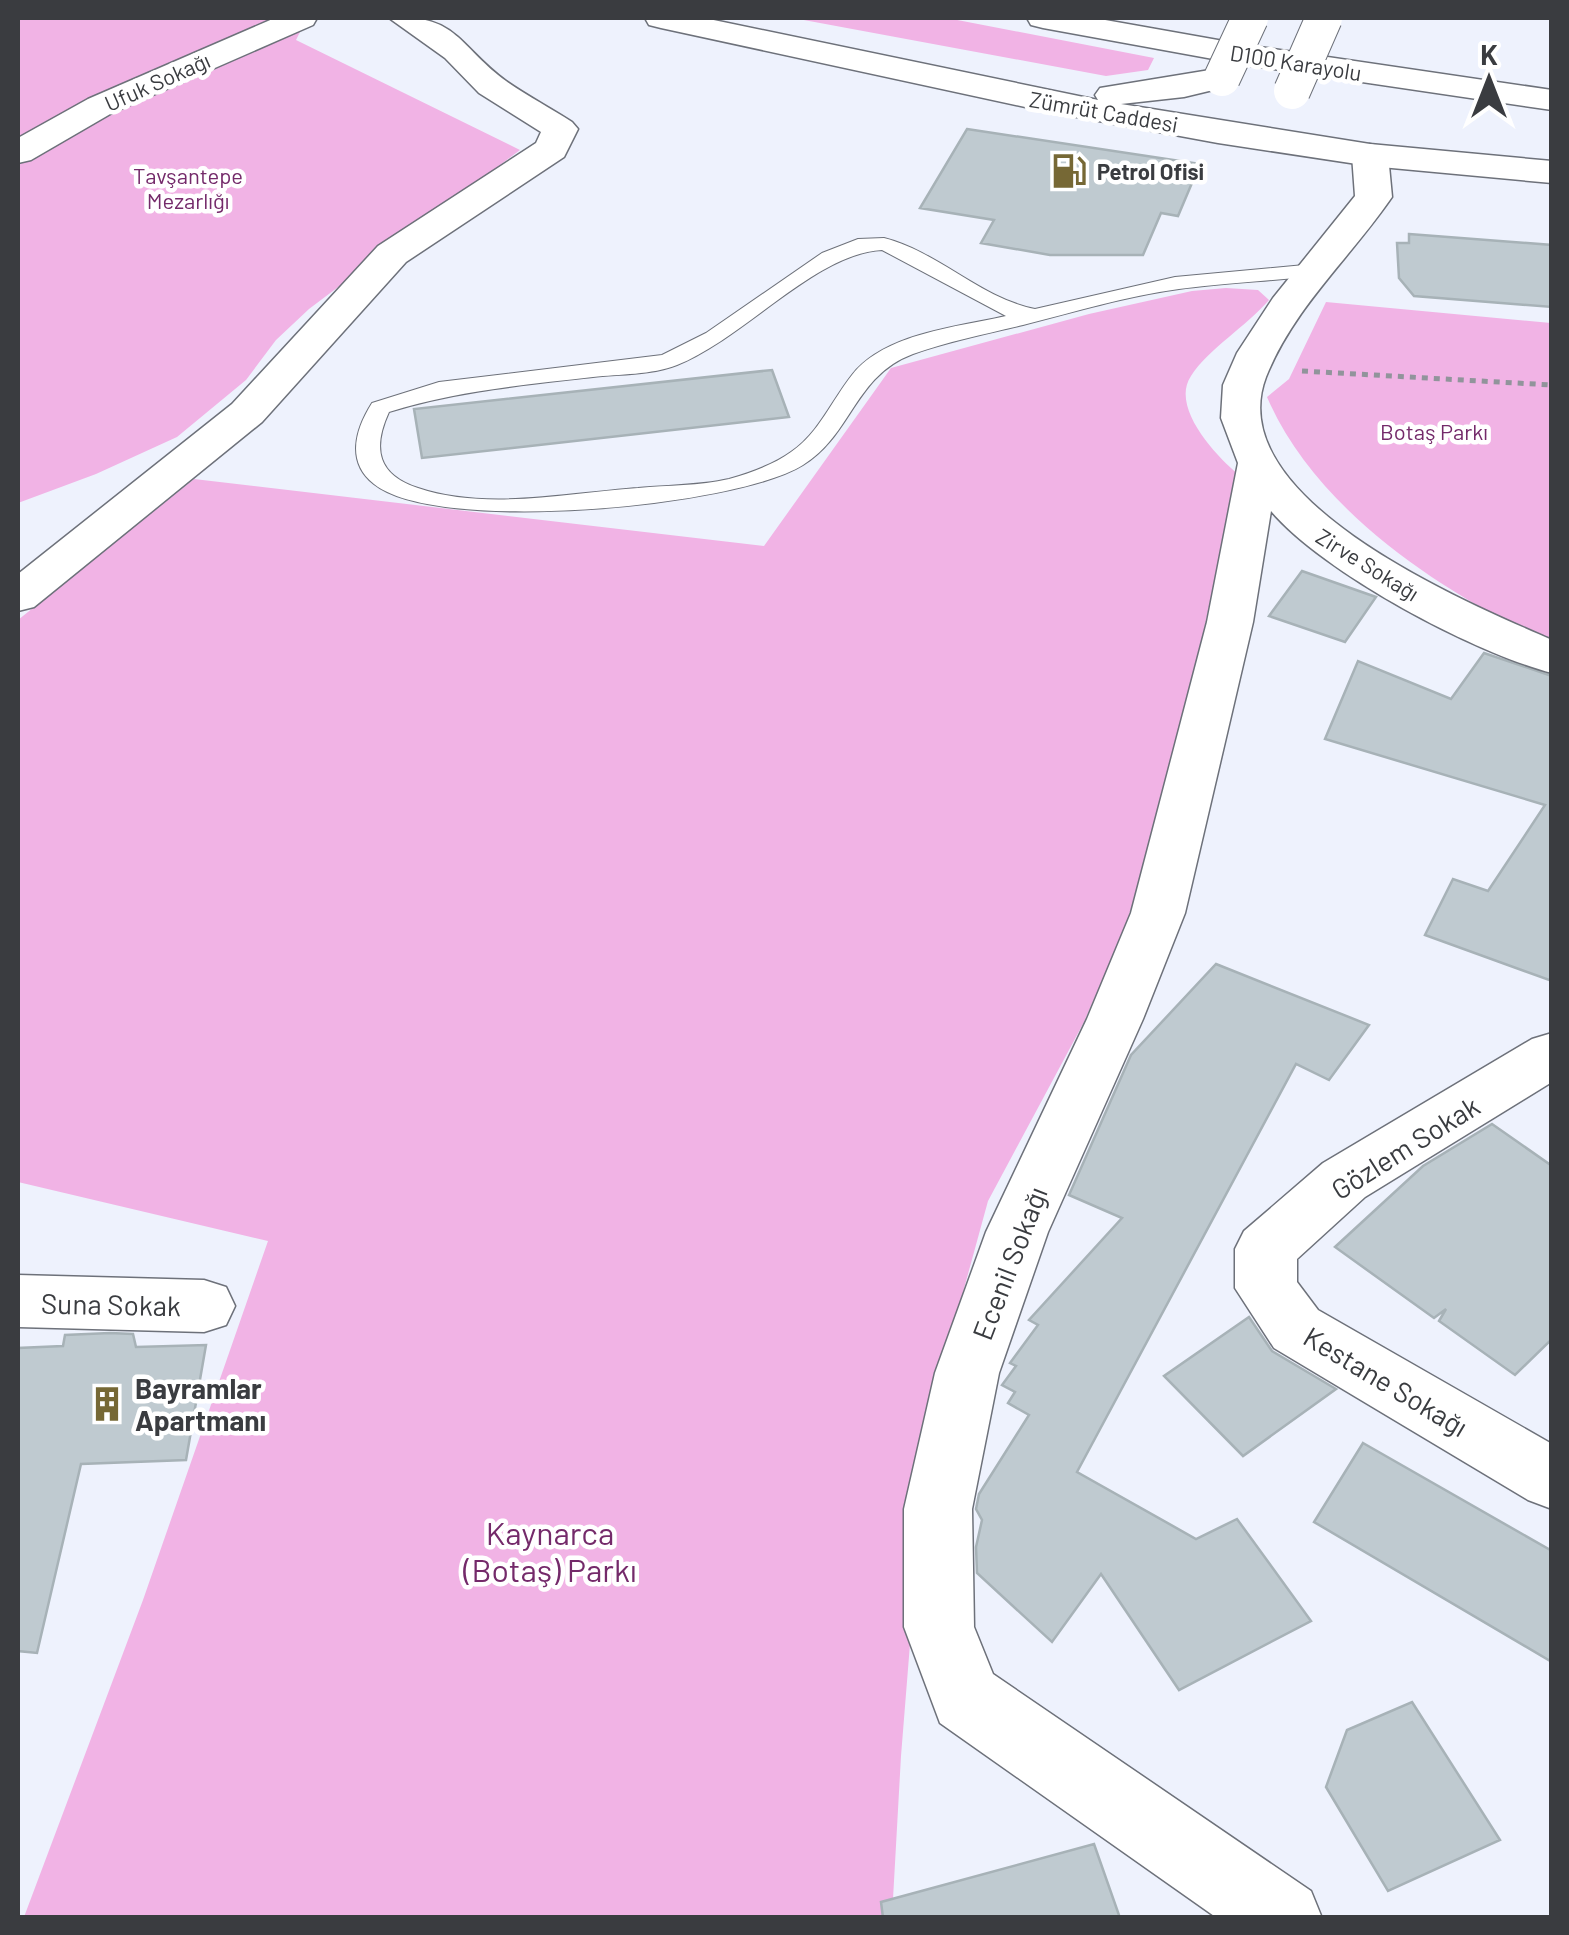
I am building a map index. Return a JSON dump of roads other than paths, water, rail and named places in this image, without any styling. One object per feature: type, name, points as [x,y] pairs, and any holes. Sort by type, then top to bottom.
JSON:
[{"type":"main road","name":"Ufuk Sokağı","points":[[18,152],[100,106],[301,18]]},
{"type":"main road","points":[[18,598],[247,413],[392,254],[551,149],[560,129],[491,86],[457,50],[405,18]]},
{"type":"main road","name":"Zümrüt Caddesi","points":[[662,18],[1039,100],[1370,155],[1552,172]]},
{"type":"main road","name":"D100 Karayolu","points":[[1043,18],[1246,56],[1552,100]]},
{"type":"main road","name":"D100 Karayolu","points":[[1181,18],[1434,50]]},
{"type":"main road","points":[[1039,100],[1184,87],[1222,78],[1250,18]]},
{"type":"main road","points":[[1324,18],[1292,91],[1299,121],[1370,155]]},
{"type":"main road","name":"Zirve Sokağı","points":[[1370,155],[1374,197],[1315,270],[1251,368],[1240,403],[1241,420],[1257,466],[1303,524],[1418,598],[1552,658]]},
{"type":"main road","name":"Ecenil Sokağı","points":[[1257,466],[1230,622],[1158,913],[1115,1019],[1017,1232],[967,1372],[938,1509],[939,1628],[966,1698],[1284,1918]]},
{"type":"main road","name":"Gözlem Sokak","points":[[1266,1249],[1344,1180],[1552,1054]]},
{"type":"main road","name":"Kestane Sokağı","points":[[1266,1249],[1266,1288],[1296,1329],[1552,1479]]},
{"type":"main road","name":"Suna Sokak","points":[[18,1302],[204,1306]]},
{"type":"lane","points":[[1035,315],[1005,309],[908,252],[884,244],[858,245],[829,257],[714,338],[666,361],[439,390],[380,408],[364,437],[370,466],[387,485],[421,499],[535,503],[715,489],[760,476],[802,456],[846,395],[886,354],[1175,283],[1315,270]]},
{"type":"place","name":"Petrol Ofisi","points":[[1069,171]]},
{"type":"place","name":"Bayramlar Apartmanı","points":[[107,1404]]},
{"type":"park label","name":"Tavşantepe Mezarlığı","points":[[188,188]]},
{"type":"park label","name":"Botaş Parkı","points":[[1434,431]]},
{"type":"park label","name":"Kaynarca (Botaş) Parkı","points":[[550,1550]]}]
